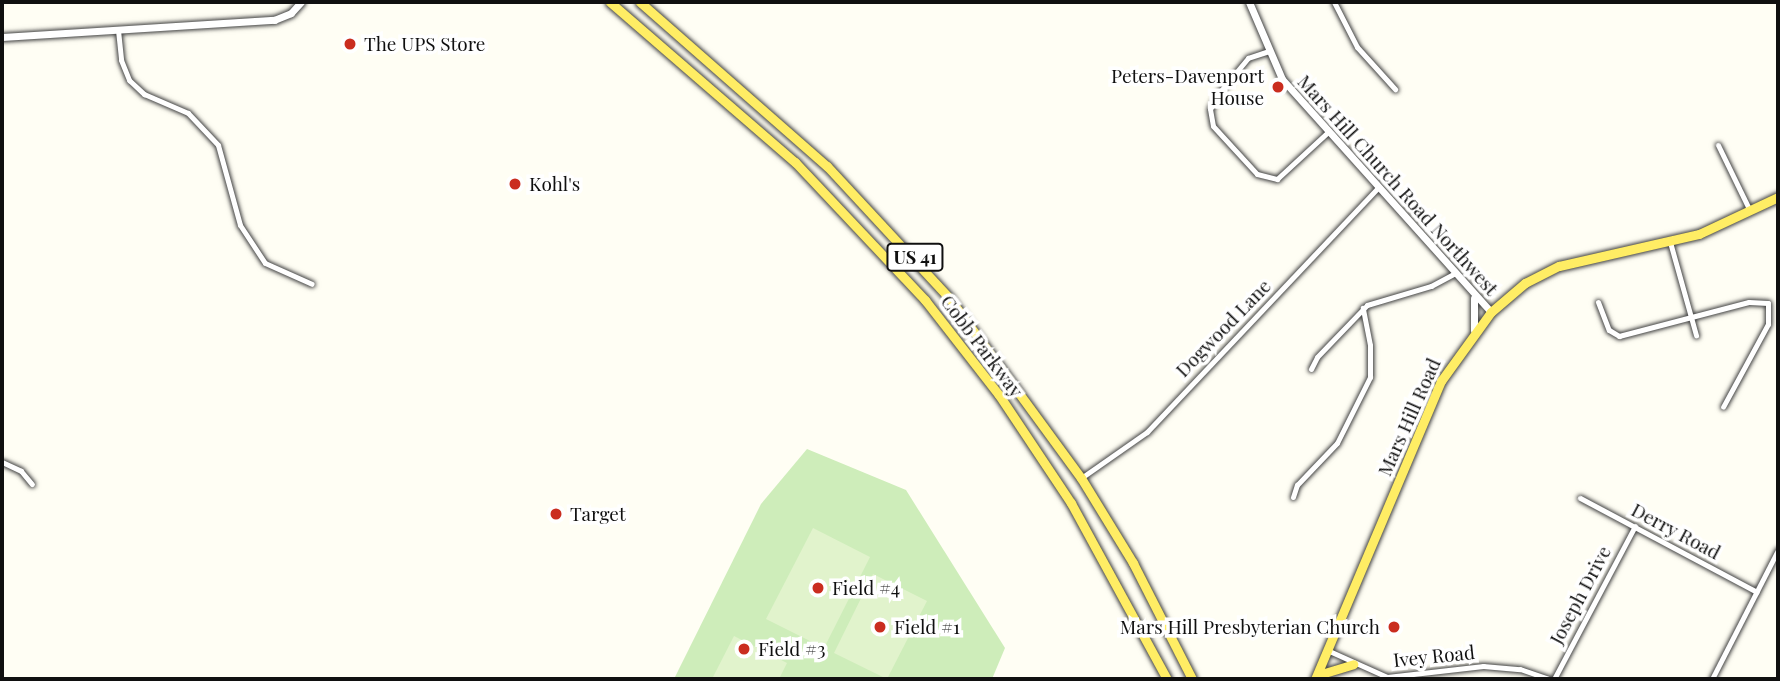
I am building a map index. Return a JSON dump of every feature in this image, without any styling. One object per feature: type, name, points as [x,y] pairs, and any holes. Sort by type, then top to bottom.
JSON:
[{"type":"main road","name":"Cobb Parkway","points":[[610,2],[795,162],[925,300],[999,395],[1064,492],[1170,679]]},
{"type":"main road","name":"Cobb Parkway","points":[[640,2],[792,132],[894,235],[994,354],[1081,478],[1133,563],[1192,679]]},
{"type":"main road","name":"Mars Hill Road","points":[[1316,677],[1437,391],[1474,330],[1491,312],[1525,284],[1559,266],[1670,242],[1750,211],[1778,197]]},
{"type":"main road","points":[[1316,677],[1334,666],[1353,664]]},
{"type":"street","points":[[2,37],[274,20],[291,13],[301,2]]},
{"type":"street","name":"Mars Hill Church Road Northwest","points":[[1250,2],[1282,79],[1491,312]]},
{"type":"street","points":[[1334,2],[1357,47],[1395,89]]},
{"type":"street","points":[[118,30],[129,80],[144,94],[188,113],[218,145],[240,225],[265,263],[312,284]]},
{"type":"street","points":[[1269,51],[1248,58],[1219,93],[1210,109],[1213,126],[1257,174],[1277,179],[1329,131]]},
{"type":"street","points":[[1718,145],[1750,211]]},
{"type":"street","name":"Dogwood Lane","points":[[1081,478],[1147,432],[1378,188]]},
{"type":"street","points":[[1670,242],[1696,335]]},
{"type":"street","points":[[1311,369],[1363,308],[1379,299],[1432,286],[1455,273]]},
{"type":"street","points":[[1471,290],[1477,308],[1474,330]]},
{"type":"street","points":[[1598,302],[1604,321],[1614,335],[1749,302],[1768,303],[1768,324],[1723,407]]},
{"type":"street","points":[[1293,498],[1297,485],[1338,443],[1370,377],[1370,345],[1363,308]]},
{"type":"street","points":[[2,462],[21,471],[32,484]]},
{"type":"street","name":"Derry Road","points":[[1580,498],[1757,592]]},
{"type":"street","name":"Joseph Drive","points":[[1551,679],[1634,526]]},
{"type":"street","points":[[1712,679],[1778,550]]},
{"type":"street","name":"Ivey Road","points":[[1327,650],[1353,664],[1395,678],[1483,666],[1520,669],[1551,679]]},
{"type":"green space","points":[[807,449],[906,490],[1005,648],[992,679],[674,679],[761,504]]},
{"type":"green space","name":"Field #4","points":[[813,528],[870,557],[824,648],[766,619]]},
{"type":"green space","name":"Field #1","points":[[873,574],[927,601],[887,679],[834,653]]},
{"type":"green space","name":"Field #3","points":[[734,636],[787,663],[779,679],[712,679]]},
{"type":"place","name":"The UPS Store","points":[[350,44]]},
{"type":"place","name":"Peters-Davenport House","points":[[1278,87]]},
{"type":"place","name":"Kohl's","points":[[515,184]]},
{"type":"place","name":"Target","points":[[556,514]]},
{"type":"place","name":"Field #4","points":[[818,588]]},
{"type":"place","name":"Field #1","points":[[880,627]]},
{"type":"place","name":"Mars Hill Presbyterian Church","points":[[1394,627]]},
{"type":"place","name":"Field #3","points":[[744,649]]}]
